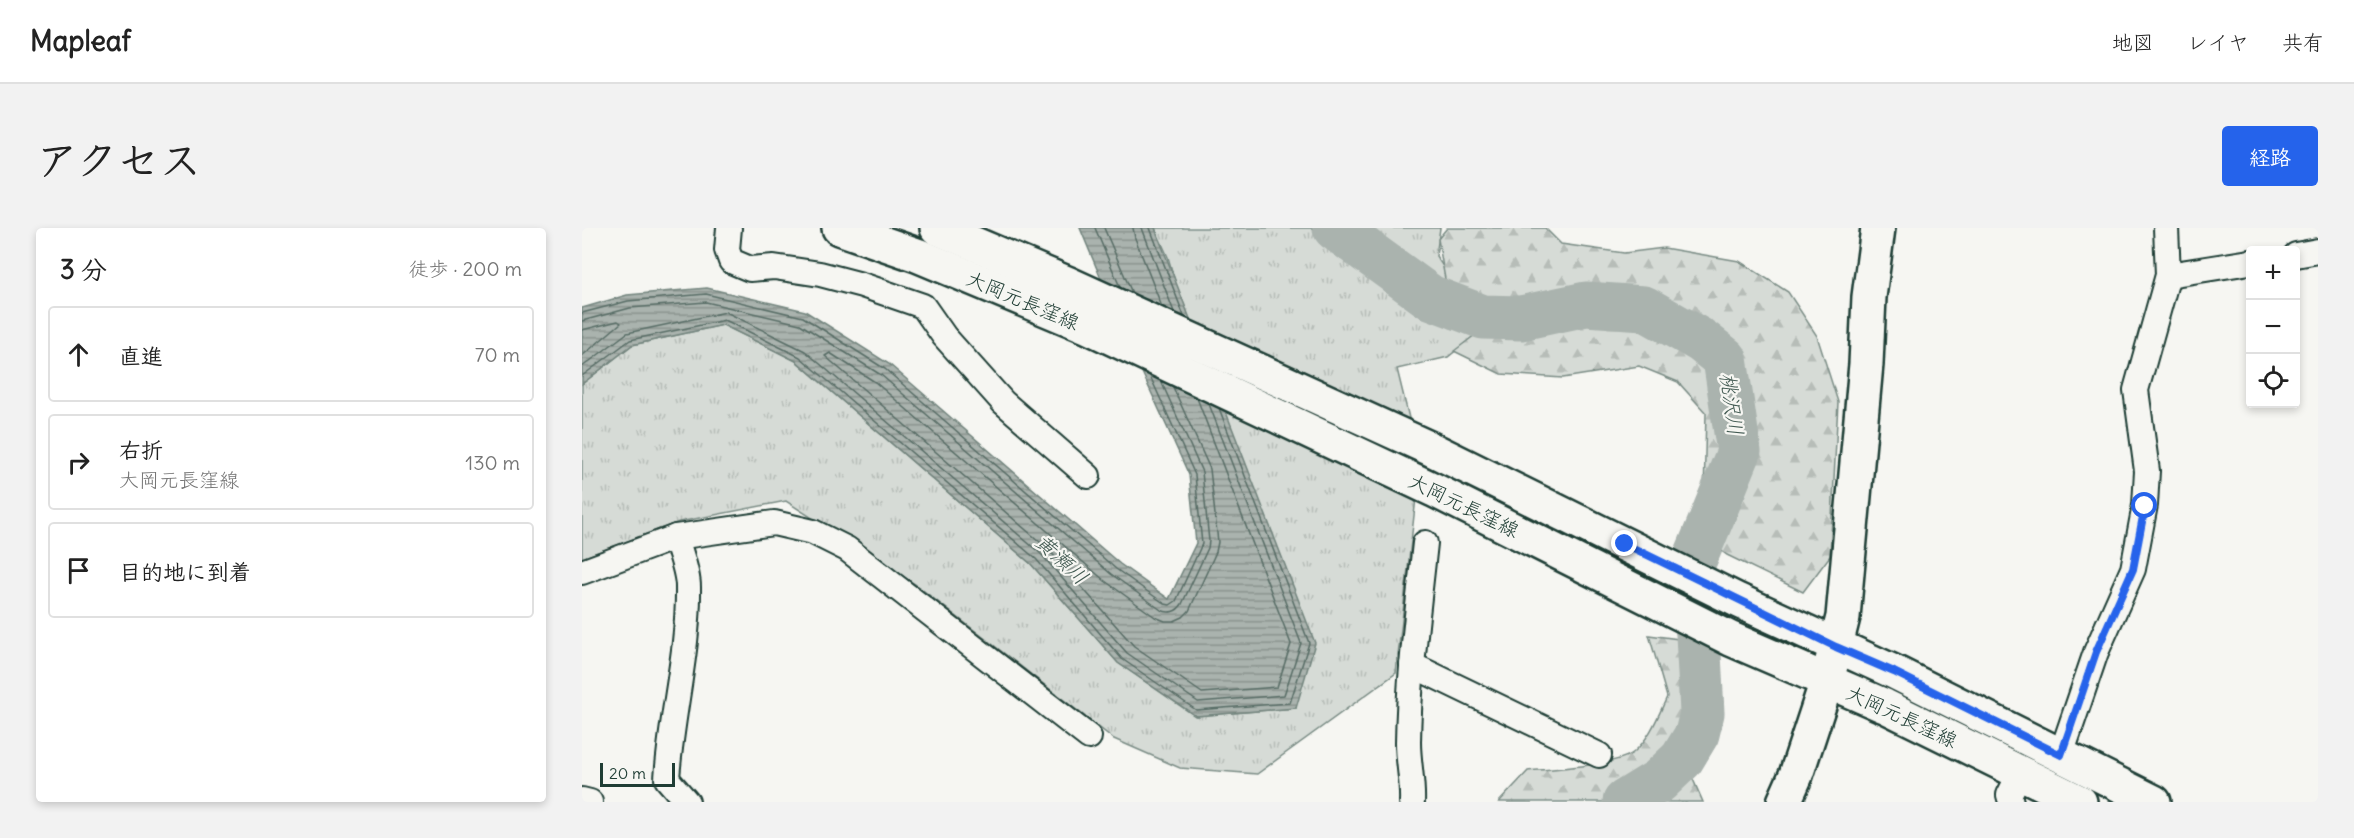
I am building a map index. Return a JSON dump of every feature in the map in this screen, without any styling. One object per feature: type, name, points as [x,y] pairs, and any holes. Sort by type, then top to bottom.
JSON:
[{"type":"main road","name":"大岡元長窪線","points":[[839,228],[916,255],[1089,327],[1434,490],[1731,639],[1885,706],[2016,787],[2080,802]]},
{"type":"main road","name":"大岡元長窪線","points":[[937,228],[1069,284],[1429,448],[1737,600],[1894,672],[2154,802]]},
{"type":"main road","points":[[1784,802],[1796,775],[1827,681],[1843,617],[1866,364],[1869,297],[1878,228]]},
{"type":"street","points":[[729,228],[727,250],[731,261],[750,269],[774,267],[820,274],[862,285],[923,306],[944,336],[1003,402],[1088,476]]},
{"type":"street","points":[[2061,755],[2096,652],[2133,569],[2145,506],[2147,471],[2136,390],[2168,276],[2166,228]]},
{"type":"street","points":[[2300,254],[2318,251]]},
{"type":"street","points":[[2168,276],[2246,263]]},
{"type":"street","points":[[582,572],[676,537],[774,523],[813,532],[847,549],[1089,737]]},
{"type":"street","points":[[676,537],[688,584],[683,655],[669,736],[667,779],[687,802]]},
{"type":"street","points":[[1412,802],[1413,784],[1408,745],[1412,665],[1425,543]]},
{"type":"street","points":[[1412,665],[1599,755]]},
{"type":"street","points":[[582,800],[590,802]]},
{"type":"green space","points":[[1155,228],[1440,228],[1436,256],[1484,328],[1448,357],[1397,369],[1420,463],[1396,673],[1257,774],[1180,768],[1114,739],[915,584],[786,501],[679,522],[582,558],[582,384],[632,345],[723,325],[796,361],[1031,564],[1118,663],[1195,716],[1296,708],[1168,257]]},
{"type":"green space","points":[[1447,228],[1545,228],[1561,244],[1624,253],[1664,248],[1739,261],[1788,292],[1817,336],[1838,402],[1830,556],[1803,592],[1727,555],[1703,537],[1706,413],[1678,382],[1639,366],[1563,378],[1501,374],[1454,351],[1484,328],[1445,279],[1438,239]]},
{"type":"green space","points":[[1649,635],[1686,640],[1691,699],[1692,777],[1703,802],[1499,802],[1528,771],[1584,766],[1614,760],[1634,752],[1640,746],[1667,697]]},
{"type":"water","name":"黄瀬川","points":[[1080,228],[1155,228],[1315,643],[1296,708],[1196,716],[1118,663],[1031,564],[796,361],[723,325],[632,345],[582,384],[582,308],[627,295],[707,288],[805,311],[889,364],[1120,564],[1169,599],[1196,543],[1189,475],[1119,322]]},
{"type":"waterway","name":"桃沢川","points":[[1335,228],[1430,297],[1483,317],[1521,318],[1586,304],[1644,308],[1702,341],[1725,359],[1739,452],[1690,571],[1698,634],[1702,713],[1697,734],[1682,759],[1659,781],[1625,802]]},
{"type":"route","points":[[1625,544],[1737,600],[1894,672],[2061,755],[2096,652],[2133,569],[2145,506]]}]
